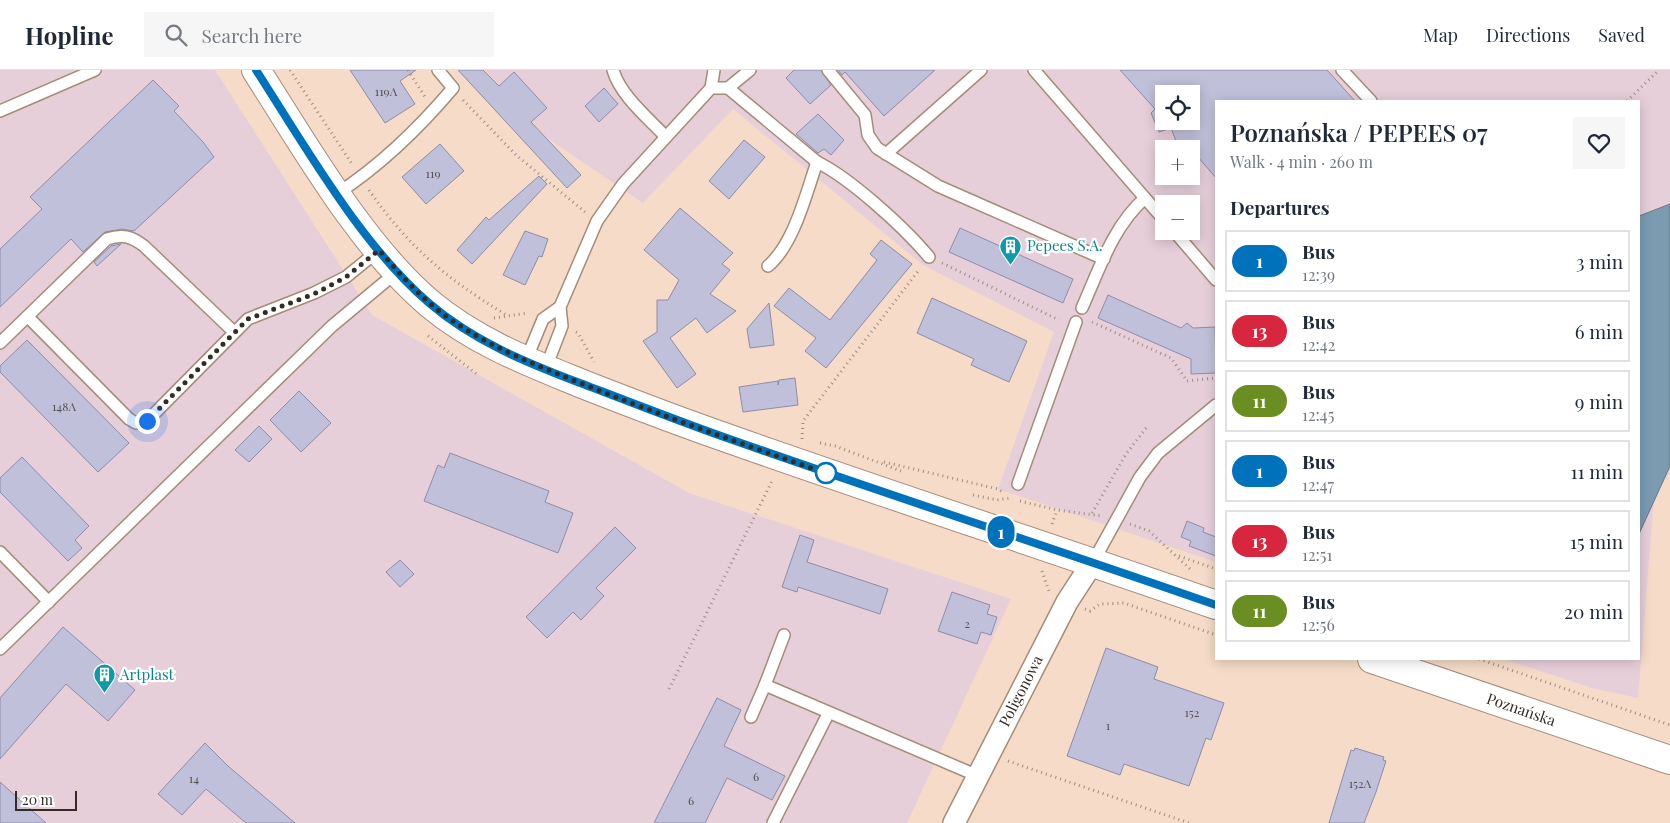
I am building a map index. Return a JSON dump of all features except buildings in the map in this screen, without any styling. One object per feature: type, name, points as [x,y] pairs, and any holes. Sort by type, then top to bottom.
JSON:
[{"type":"main road","points":[[256,70],[338,193],[379,250],[414,290],[445,316],[486,341],[535,366],[672,419],[792,449],[1093,562],[1215,605]]},
{"type":"main road","name":"Poznańska","points":[[1375,660],[1670,760]]},
{"type":"street","name":"Poligonowa","points":[[954,823],[1068,602],[1093,562]]},
{"type":"lane","points":[[0,111],[95,70]]},
{"type":"lane","points":[[338,193],[361,178],[434,110],[453,88],[438,70]]},
{"type":"lane","points":[[613,70],[615,79],[628,96],[666,137]]},
{"type":"lane","points":[[535,366],[562,326],[560,307],[597,221],[623,184],[711,88],[714,70]]},
{"type":"lane","points":[[711,88],[728,88],[750,70]]},
{"type":"lane","points":[[828,70],[865,115],[868,135],[877,148],[938,186],[1104,259]]},
{"type":"lane","points":[[886,154],[982,70]]},
{"type":"lane","points":[[1034,70],[1155,210]]},
{"type":"lane","points":[[1342,70],[1370,100]]},
{"type":"lane","points":[[728,88],[817,162],[830,169],[857,190],[918,243],[929,257]]},
{"type":"lane","points":[[768,266],[776,259],[794,225],[817,162]]},
{"type":"lane","points":[[1082,308],[1121,225],[1132,209],[1145,198]]},
{"type":"lane","points":[[0,343],[107,239],[124,235],[134,238],[144,246],[234,332]]},
{"type":"lane","points":[[1182,240],[1215,279]]},
{"type":"lane","points":[[28,317],[129,419],[136,423],[147,421],[248,319],[314,294],[346,277],[379,250]]},
{"type":"lane","points":[[0,649],[332,326],[398,271]]},
{"type":"lane","points":[[535,366],[542,319],[560,307]]},
{"type":"lane","points":[[1018,484],[1076,322]]},
{"type":"lane","points":[[1093,562],[1140,477],[1158,453],[1215,406]]},
{"type":"lane","points":[[0,552],[49,602]]},
{"type":"lane","points":[[751,717],[784,635]]},
{"type":"lane","points":[[765,685],[828,714],[978,776]]},
{"type":"lane","points":[[778,821],[828,714]]},
{"type":"path","points":[[290,70],[392,224],[426,258],[508,316]]},
{"type":"path","points":[[408,70],[434,110]]},
{"type":"path","points":[[1628,100],[1659,70]]},
{"type":"path","points":[[453,88],[516,155],[597,221]]},
{"type":"path","points":[[669,689],[792,449],[803,421],[929,257],[1059,320]]},
{"type":"path","points":[[487,314],[494,318],[529,313]]},
{"type":"path","points":[[1187,381],[1215,378]]},
{"type":"path","points":[[1092,513],[1126,454],[1147,427]]},
{"type":"path","points":[[908,473],[872,460],[998,489],[1012,498],[997,500],[970,495]]},
{"type":"path","points":[[1199,572],[1186,567],[1178,556],[1215,569]]},
{"type":"path","points":[[1482,660],[1670,725]]},
{"type":"path","points":[[988,754],[1189,823]]},
{"type":"shaded area","points":[[0,70],[215,70],[372,315],[689,493],[1011,599],[907,823],[0,823]]},
{"type":"shaded area","points":[[485,70],[1670,70],[1670,472],[1654,498],[1638,698],[1592,688],[1507,660],[1640,660],[1640,100],[1215,100],[1215,562],[998,489],[1054,332],[923,265],[733,109],[643,203],[547,138]]},
{"type":"water","points":[[1670,204],[1670,466],[1640,532],[1640,216]]},
{"type":"bus line","name":"1","points":[[256,70],[374,244],[414,290],[445,316],[511,355],[545,371],[672,419],[857,484],[1215,605]]},
{"type":"place","name":"Pepees S.A.","points":[[1011,265]]},
{"type":"place","name":"Artplast","points":[[104,694]]},
{"type":"route","points":[[147,421],[248,319],[314,294],[346,277],[379,250],[414,290],[431,305],[464,328],[511,355],[545,371],[672,419],[831,475],[826,473]]}]
